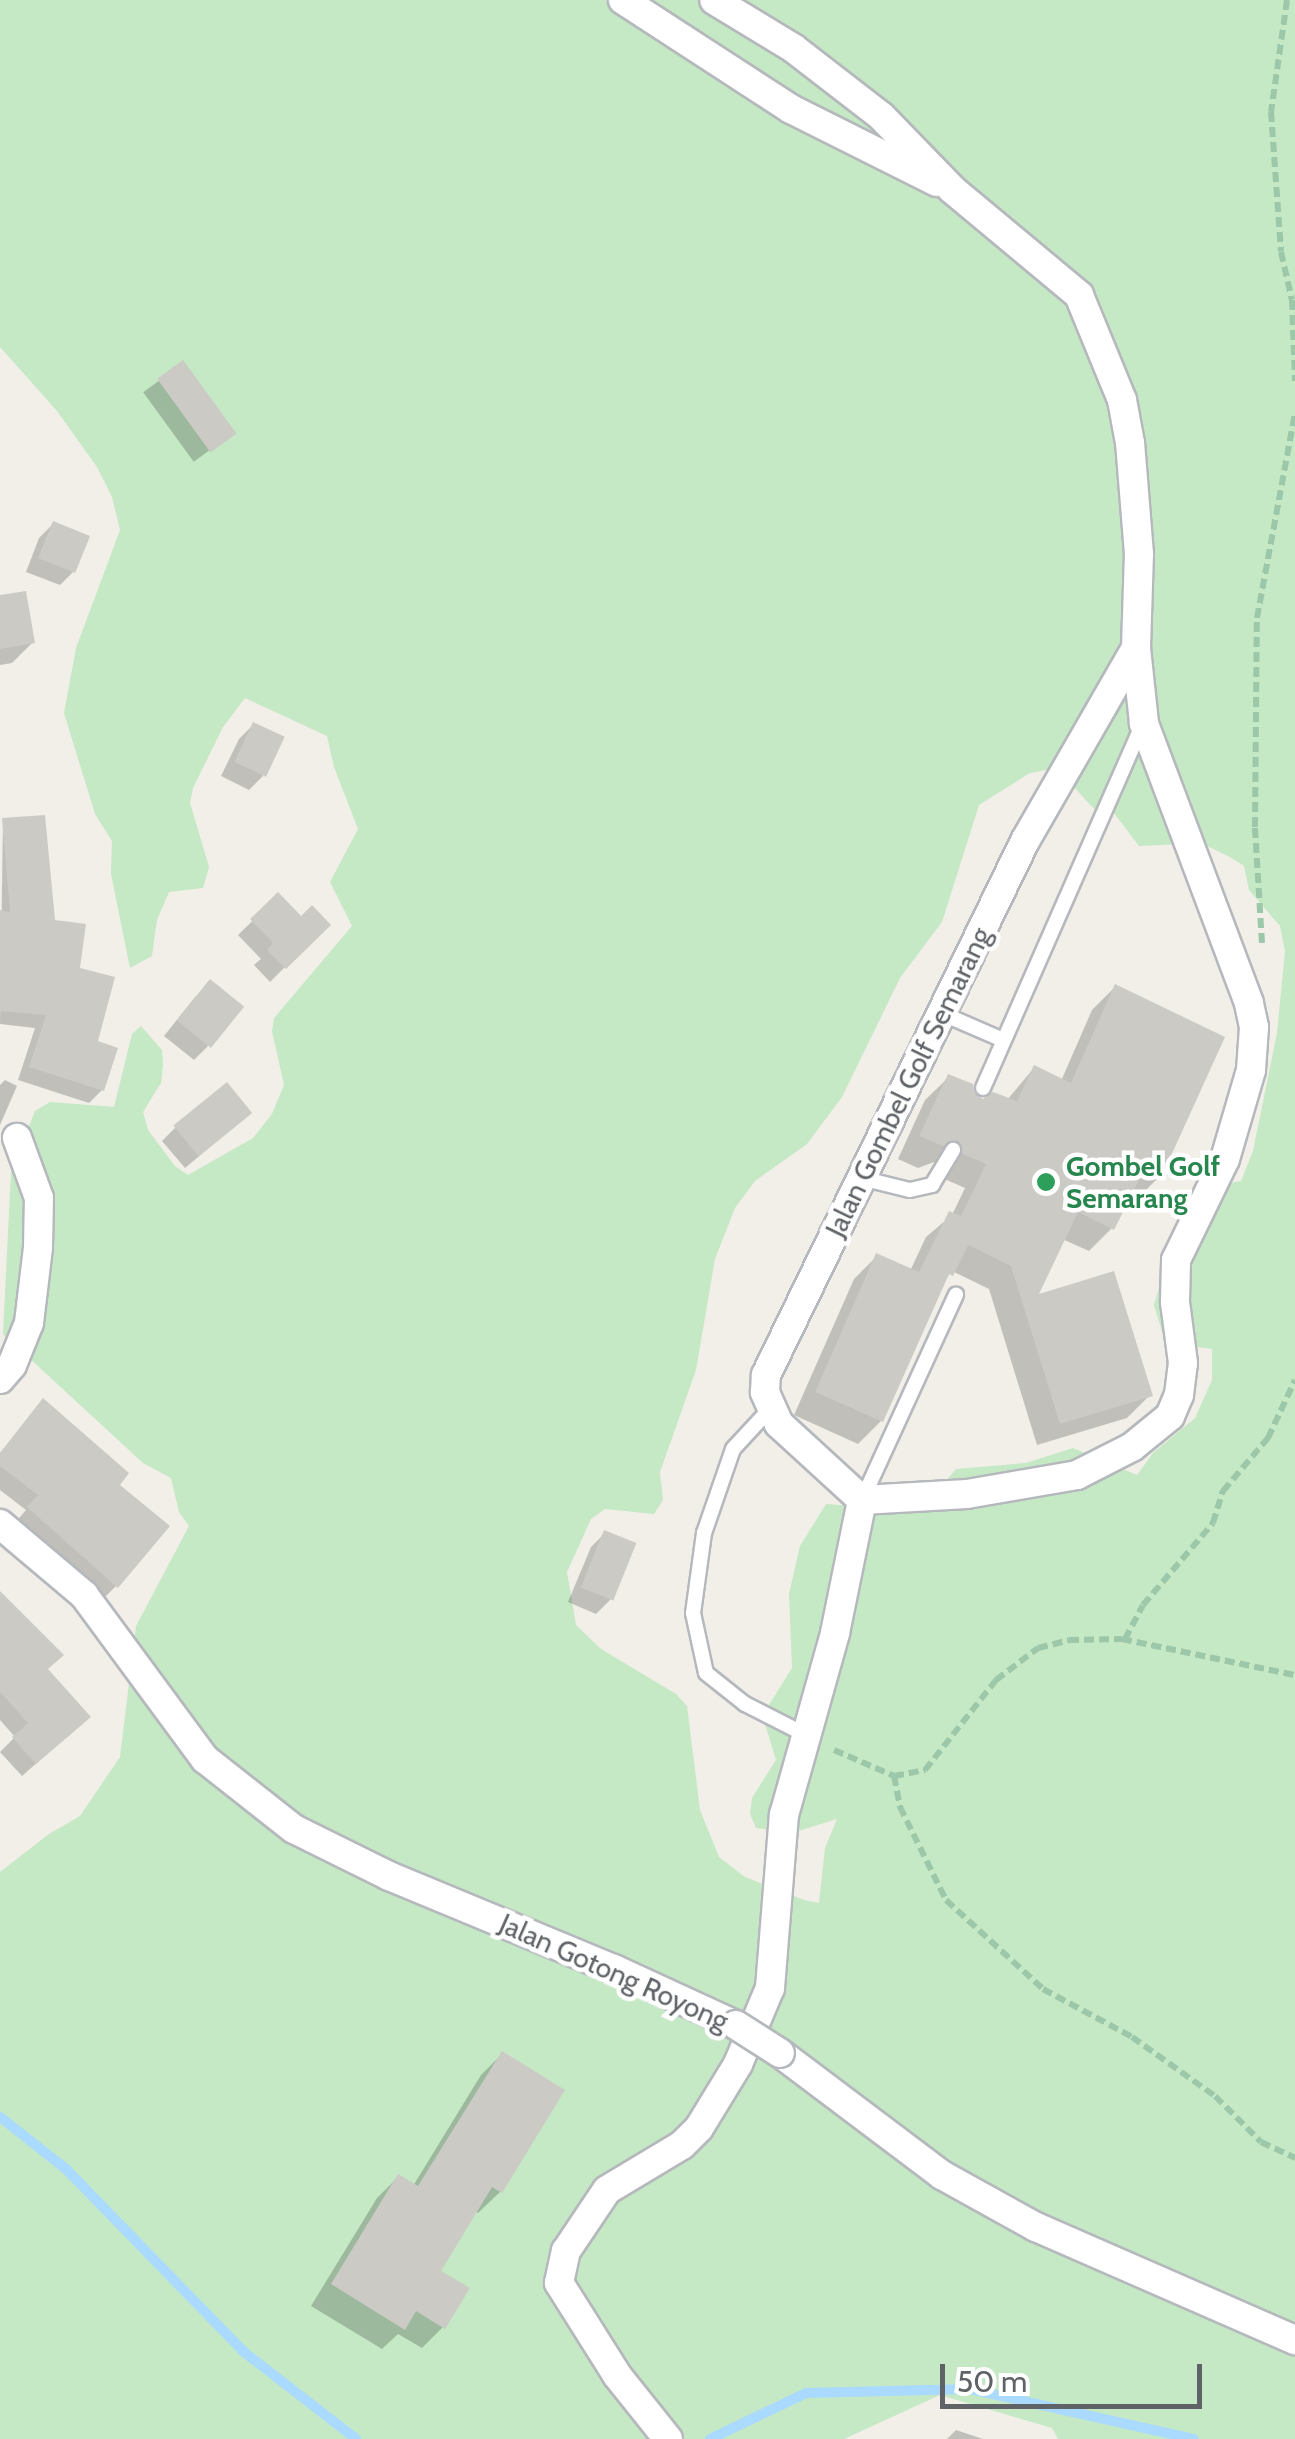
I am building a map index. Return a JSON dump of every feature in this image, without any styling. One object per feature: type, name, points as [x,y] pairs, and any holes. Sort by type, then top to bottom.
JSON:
[{"type":"street","name":"Jalan Gombel Golf Semarang","points":[[623,0],[663,10],[790,109],[952,189]]},
{"type":"street","name":"Jalan Gombel Golf Semarang","points":[[714,0],[744,8],[881,116],[952,189],[1079,295],[1087,307],[1122,400],[1130,443],[1139,554],[1136,648],[1144,723],[1249,1003],[1254,1028],[1251,1070],[1225,1159],[1176,1260],[1175,1302],[1183,1363],[1179,1395],[1170,1416],[1132,1447],[1077,1475],[967,1494],[862,1500]]},
{"type":"street","name":"Jalan Gombel Golf Semarang","points":[[770,1409],[766,1375],[1024,841],[1136,648]]},
{"type":"street","points":[[0,1379],[12,1365],[29,1323],[38,1248],[39,1198],[18,1138]]},
{"type":"street","points":[[665,2436],[617,2376],[559,2283],[566,2251],[587,2213],[607,2190],[682,2145],[699,2128],[744,2050],[770,1988],[784,1815],[835,1633],[862,1500],[798,1445],[770,1409]]},
{"type":"street","name":"Jalan Gotong Royong","points":[[0,1524],[84,1595],[205,1759],[294,1829],[389,1876],[614,1969],[736,2025],[780,2053],[918,2158],[1004,2210],[1125,2269],[1295,2340]]},
{"type":"lane","points":[[983,1088],[1144,723]]},
{"type":"lane","points":[[941,1013],[1003,1040]]},
{"type":"lane","points":[[861,1178],[910,1190],[932,1185],[953,1150]]},
{"type":"lane","points":[[862,1500],[956,1295]]},
{"type":"lane","points":[[770,1409],[733,1449],[704,1533],[693,1613],[706,1673],[745,1704],[806,1735]]},
{"type":"path","points":[[1287,0],[1272,112],[1281,252],[1292,300],[1295,381]]},
{"type":"path","points":[[1263,958],[1255,826],[1258,618],[1295,412]]},
{"type":"path","points":[[1125,1640],[1143,1605],[1213,1523],[1222,1491],[1268,1438],[1295,1380]]},
{"type":"path","points":[[806,1735],[864,1766],[894,1776],[925,1770],[996,1680],[1038,1648],[1068,1640],[1125,1640],[1295,1675]]},
{"type":"path","points":[[894,1776],[900,1807],[946,1900],[1044,1989],[1132,2038],[1215,2096],[1261,2142],[1295,2158]]},
{"type":"green space","points":[[0,0],[1295,0],[1295,2439],[1058,2439],[1052,2428],[940,2395],[844,2439],[0,2439],[0,1872],[49,1834],[80,1816],[120,1757],[136,1626],[189,1526],[179,1512],[171,1478],[143,1463],[3,1334],[11,1172],[35,1111],[50,1102],[114,1107],[132,1034],[141,1026],[162,1050],[163,1066],[161,1083],[143,1112],[148,1130],[175,1166],[188,1175],[253,1138],[272,1114],[284,1085],[272,1031],[274,1018],[352,926],[330,882],[358,829],[334,767],[327,736],[245,698],[223,727],[193,788],[190,803],[209,867],[203,888],[169,892],[157,920],[152,956],[130,968],[111,874],[112,841],[95,814],[64,713],[76,648],[120,530],[112,497],[97,467],[57,411],[0,347]],"holes":[[[1046,770],[1073,786],[1095,810],[1111,809],[1139,846],[1201,843],[1244,866],[1249,890],[1280,926],[1285,951],[1277,1033],[1253,1151],[1241,1181],[1225,1184],[1166,1263],[1154,1305],[1163,1335],[1177,1344],[1212,1349],[1212,1380],[1195,1418],[1153,1453],[1137,1475],[1073,1448],[1026,1463],[956,1469],[920,1511],[826,1504],[800,1546],[789,1594],[792,1668],[767,1708],[765,1724],[776,1760],[752,1798],[750,1814],[756,1828],[792,1833],[837,1819],[825,1848],[819,1903],[804,1900],[745,1877],[719,1857],[700,1810],[687,1706],[676,1694],[601,1649],[576,1625],[567,1572],[591,1519],[605,1509],[654,1514],[663,1500],[660,1472],[696,1370],[715,1259],[735,1208],[755,1181],[807,1144],[842,1097],[900,978],[942,922],[979,805],[1030,773]]]},
{"type":"building","points":[[183,360],[236,434],[211,452],[157,379]]},
{"type":"building","points":[[53,521],[90,536],[75,573],[38,558]]},
{"type":"building","points":[[26,591],[35,643],[0,649],[0,595]]},
{"type":"building","points":[[253,722],[285,737],[266,777],[234,762]]},
{"type":"building","points":[[45,815],[55,920],[86,924],[80,968],[115,977],[98,1041],[118,1048],[104,1091],[29,1067],[46,1015],[0,1011],[0,910],[10,912],[2,818]]},
{"type":"building","points":[[278,892],[301,916],[312,905],[331,925],[286,969],[267,950],[273,943],[250,919]]},
{"type":"building","points":[[210,979],[244,1007],[211,1048],[177,1020]]},
{"type":"building","points":[[1115,984],[1225,1037],[1160,1180],[1143,1172],[1114,1230],[1078,1212],[1039,1294],[1114,1271],[1153,1396],[1060,1424],[1011,1266],[968,1245],[953,1276],[949,1274],[883,1422],[815,1392],[876,1253],[919,1272],[949,1211],[961,1216],[986,1164],[963,1154],[958,1140],[943,1146],[919,1136],[948,1074],[973,1084],[974,1093],[983,1099],[993,1092],[1017,1101],[1034,1065],[1071,1083]]},
{"type":"building","points":[[227,1082],[252,1113],[199,1157],[173,1125]]},
{"type":"building","points":[[43,1398],[129,1473],[120,1485],[170,1526],[118,1588],[27,1507],[38,1495],[0,1466],[0,1453]]},
{"type":"building","points":[[604,1530],[636,1543],[613,1601],[581,1587]]},
{"type":"building","points":[[0,1591],[64,1655],[48,1669],[91,1717],[36,1764],[12,1737],[28,1723],[0,1692]]},
{"type":"building","points":[[502,2051],[565,2090],[502,2193],[492,2187],[441,2271],[470,2288],[445,2329],[416,2311],[405,2330],[331,2284],[398,2174],[418,2186]]},
{"type":"waterway","points":[[0,2117],[66,2169],[244,2352],[356,2439]]},
{"type":"waterway","points":[[710,2439],[806,2393],[970,2389],[1193,2439]]},
{"type":"place","name":"Gombel Golf Semarang","points":[[1046,1182]]}]
